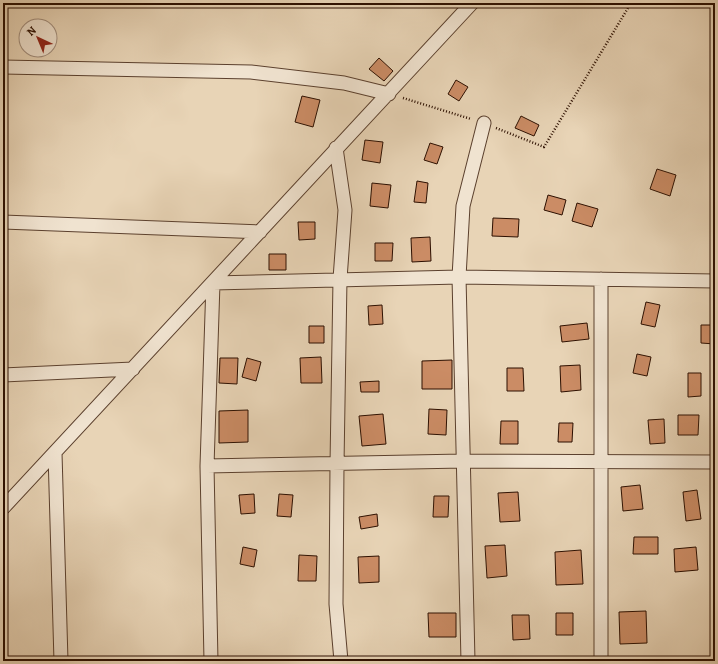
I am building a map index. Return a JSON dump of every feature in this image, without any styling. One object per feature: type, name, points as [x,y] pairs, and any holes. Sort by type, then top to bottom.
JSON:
[{"type":"street","points":[[3,508],[472,3]]},
{"type":"street","points":[[3,67],[251,72],[344,83],[389,94]]},
{"type":"street","points":[[468,661],[459,277],[463,206],[484,123]]},
{"type":"street","points":[[336,148],[345,210],[340,279],[337,464],[336,604],[341,661]]},
{"type":"street","points":[[3,222],[260,232]]},
{"type":"street","points":[[213,283],[459,277],[715,281]]},
{"type":"street","points":[[601,279],[601,661]]},
{"type":"street","points":[[211,661],[207,466],[213,283]]},
{"type":"street","points":[[3,375],[133,369]]},
{"type":"street","points":[[55,453],[61,661]]},
{"type":"street","points":[[207,466],[463,461],[715,462]]},
{"type":"path","points":[[389,94],[484,123],[544,147],[631,3]]},
{"type":"building","points":[[379,58],[393,71],[384,81],[369,69]]},
{"type":"building","points":[[456,80],[468,87],[459,101],[448,94]]},
{"type":"building","points":[[302,96],[320,100],[313,127],[295,122]]},
{"type":"building","points":[[521,116],[539,125],[534,136],[515,128]]},
{"type":"building","points":[[365,140],[383,142],[380,163],[362,160]]},
{"type":"building","points":[[430,143],[443,147],[437,164],[424,160]]},
{"type":"building","points":[[657,169],[676,175],[670,196],[650,189]]},
{"type":"building","points":[[417,181],[428,183],[426,203],[414,202]]},
{"type":"building","points":[[372,183],[391,185],[388,208],[370,206]]},
{"type":"building","points":[[548,195],[566,200],[562,215],[544,210]]},
{"type":"building","points":[[577,203],[598,209],[592,227],[572,221]]},
{"type":"building","points":[[493,218],[519,219],[518,237],[492,236]]},
{"type":"building","points":[[298,222],[315,222],[315,239],[299,240]]},
{"type":"building","points":[[430,237],[431,261],[412,262],[411,238]]},
{"type":"building","points":[[375,243],[393,243],[392,261],[375,261]]},
{"type":"building","points":[[269,254],[286,254],[286,270],[269,270]]},
{"type":"building","points":[[646,302],[660,305],[655,327],[641,324]]},
{"type":"building","points":[[382,305],[383,324],[369,325],[368,306]]},
{"type":"building","points":[[587,323],[589,339],[562,342],[560,326]]},
{"type":"building","points":[[701,325],[715,325],[715,344],[701,343]]},
{"type":"building","points":[[309,326],[324,326],[324,343],[309,343]]},
{"type":"building","points":[[637,354],[651,357],[647,376],[633,373]]},
{"type":"building","points":[[321,357],[322,383],[301,383],[300,358]]},
{"type":"building","points":[[220,358],[238,358],[237,384],[219,383]]},
{"type":"building","points":[[247,358],[261,362],[256,381],[242,377]]},
{"type":"building","points":[[452,360],[452,389],[422,389],[422,361]]},
{"type":"building","points":[[580,365],[581,390],[561,392],[560,366]]},
{"type":"building","points":[[507,368],[523,368],[524,391],[507,391]]},
{"type":"building","points":[[688,373],[701,373],[701,396],[688,397]]},
{"type":"building","points":[[379,381],[379,392],[361,392],[360,382]]},
{"type":"building","points":[[429,409],[447,410],[446,435],[428,434]]},
{"type":"building","points":[[248,410],[248,442],[219,443],[219,411]]},
{"type":"building","points":[[383,414],[386,444],[362,446],[359,416]]},
{"type":"building","points":[[678,415],[699,415],[698,435],[678,435]]},
{"type":"building","points":[[664,419],[665,443],[650,444],[648,420]]},
{"type":"building","points":[[501,421],[518,421],[518,444],[500,444]]},
{"type":"building","points":[[559,423],[573,423],[572,442],[558,442]]},
{"type":"building","points":[[640,485],[643,509],[623,511],[621,487]]},
{"type":"building","points":[[697,490],[701,519],[686,521],[683,492]]},
{"type":"building","points":[[518,492],[520,521],[500,522],[498,493]]},
{"type":"building","points":[[254,494],[255,513],[241,514],[239,495]]},
{"type":"building","points":[[279,494],[293,495],[291,517],[277,516]]},
{"type":"building","points":[[434,496],[449,496],[448,517],[433,517]]},
{"type":"building","points":[[377,514],[378,526],[361,529],[359,517]]},
{"type":"building","points":[[634,537],[658,537],[658,554],[633,554]]},
{"type":"building","points":[[505,545],[507,576],[487,578],[485,546]]},
{"type":"building","points":[[243,547],[257,550],[254,567],[240,564]]},
{"type":"building","points":[[696,547],[698,570],[675,572],[674,549]]},
{"type":"building","points":[[581,550],[583,584],[556,585],[555,552]]},
{"type":"building","points":[[299,555],[317,556],[316,581],[298,581]]},
{"type":"building","points":[[379,556],[379,582],[359,583],[358,557]]},
{"type":"building","points":[[646,611],[647,643],[620,644],[619,612]]},
{"type":"building","points":[[428,613],[456,613],[456,637],[429,637]]},
{"type":"building","points":[[556,613],[573,613],[573,635],[556,635]]},
{"type":"building","points":[[512,615],[529,615],[530,639],[513,640]]}]
